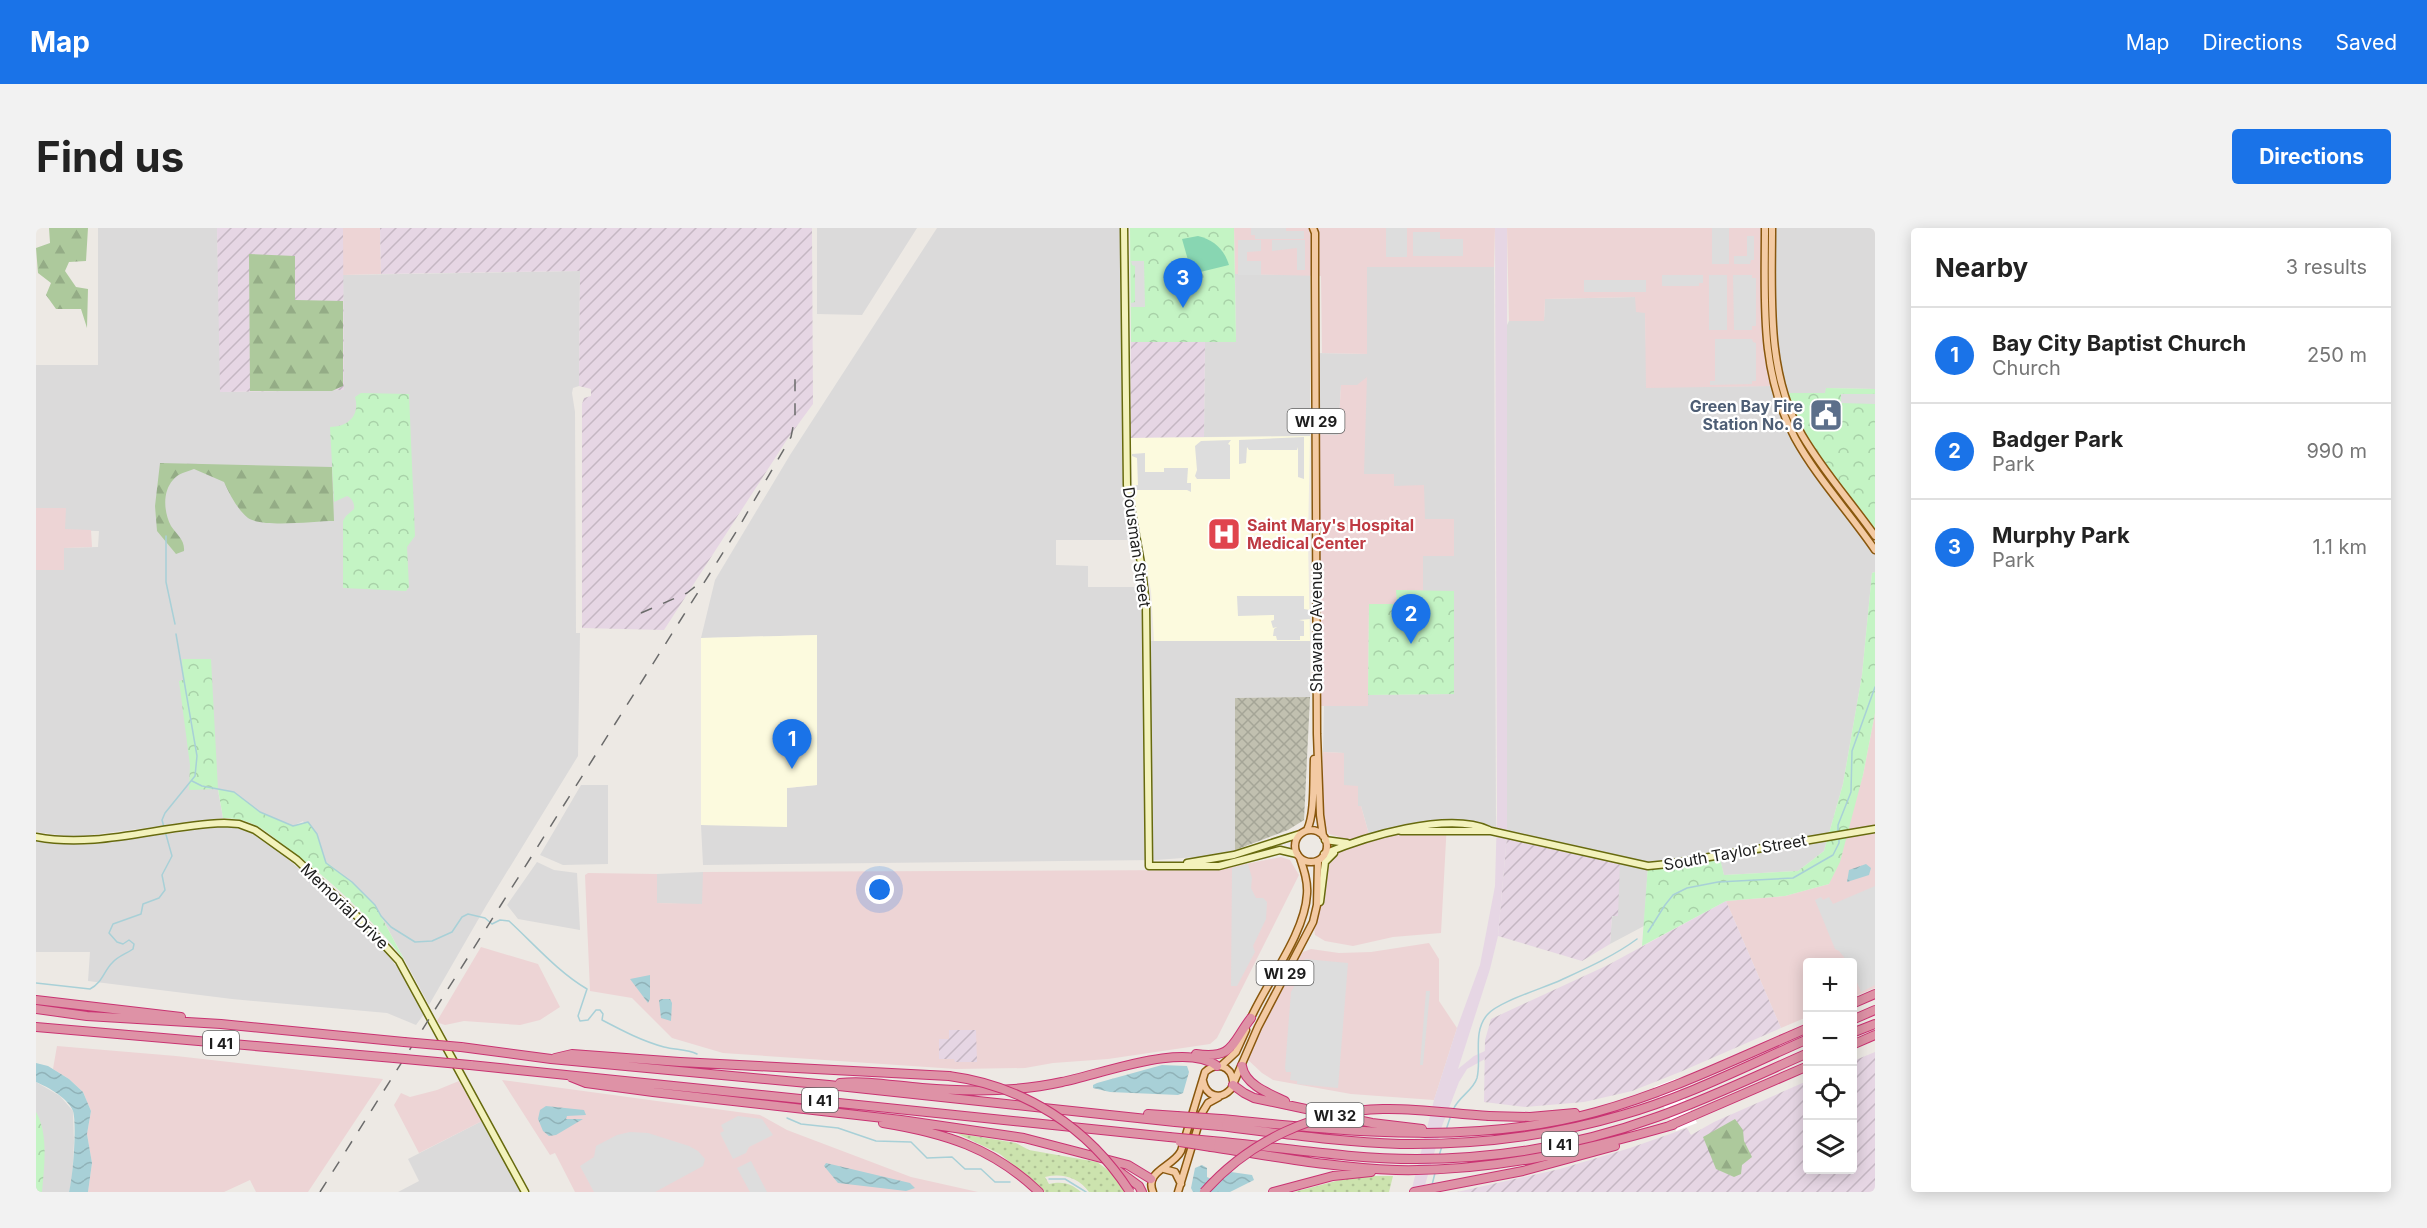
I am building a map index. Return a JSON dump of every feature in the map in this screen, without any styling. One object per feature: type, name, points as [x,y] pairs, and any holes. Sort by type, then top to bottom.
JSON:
[{"type":"highway","points":[[1857,1002],[1875,994]]},
{"type":"highway","points":[[1857,1007],[1875,999]]},
{"type":"highway","points":[[36,1000],[176,1016],[221,1024]]},
{"type":"highway","name":"I 41","points":[[36,1009],[87,1016],[221,1024],[461,1047],[551,1059],[1094,1113],[1220,1123],[1352,1141],[1400,1143],[1453,1143],[1579,1127],[1683,1094],[1803,1041]]},
{"type":"highway","points":[[1857,1018],[1875,1010]]},
{"type":"highway","points":[[829,1085],[850,1082],[947,1090],[1021,1088],[1061,1083],[1171,1057],[1190,1054],[1218,1056],[1226,1053],[1251,1018]]},
{"type":"highway","points":[[1857,1032],[1875,1024]]},
{"type":"highway","name":"I 41","points":[[36,1027],[561,1073],[1212,1144],[1397,1159],[1450,1158],[1507,1153],[1563,1144],[1600,1135],[1667,1114],[1803,1055]]},
{"type":"highway","points":[[1220,1123],[1460,1132],[1489,1131],[1547,1123],[1594,1113],[1657,1092],[1803,1030]]},
{"type":"highway","points":[[1857,1044],[1875,1037]]},
{"type":"highway","points":[[551,1059],[572,1054],[686,1063],[949,1076],[999,1087],[1054,1113],[1097,1149],[1130,1192]]},
{"type":"highway","points":[[1171,1057],[1202,1060],[1219,1066]]},
{"type":"highway","points":[[1242,1066],[1244,1075],[1256,1085],[1294,1106]]},
{"type":"highway","points":[[1414,1192],[1579,1157],[1628,1142],[1695,1116],[1803,1068]]},
{"type":"highway","points":[[561,1073],[586,1083],[835,1112],[1014,1137],[1135,1167],[1151,1181]]},
{"type":"highway","points":[[1233,1083],[1244,1094],[1254,1098],[1401,1130]]},
{"type":"highway","name":"WI 32","points":[[1204,1192],[1227,1169],[1255,1147],[1286,1131],[1328,1116],[1381,1109],[1530,1117],[1580,1112],[1594,1113]]},
{"type":"highway","points":[[835,1112],[846,1117],[925,1130],[961,1141],[1010,1168],[1039,1192]]},
{"type":"highway","points":[[1273,1192],[1337,1175],[1515,1163],[1562,1155],[1673,1125]]},
{"type":"highway","points":[[1212,1144],[1322,1164],[1394,1170]]},
{"type":"highway","points":[[1093,1157],[1128,1177],[1143,1192]]},
{"type":"main road","points":[[1765,228],[1766,351],[1775,393],[1787,422],[1808,460],[1875,550]]},
{"type":"main road","points":[[1772,228],[1774,349],[1782,390],[1801,434],[1875,536]]},
{"type":"main road","name":"Shawano Avenue","points":[[1315,230],[1317,734],[1320,815],[1324,838]]},
{"type":"main road","name":"Shawano Avenue","points":[[1304,832],[1313,815],[1312,791],[1317,734]]},
{"type":"main road","points":[[1304,832],[1316,831],[1324,838]]},
{"type":"main road","name":"WI 29","points":[[1219,1066],[1236,1052],[1296,931],[1305,907],[1306,879],[1295,843],[1304,832]]},
{"type":"main road","name":"WI 29","points":[[1324,838],[1324,854]]},
{"type":"main road","points":[[1298,856],[1308,862],[1318,861],[1324,854]]},
{"type":"main road","name":"WI 29","points":[[1233,1083],[1261,1019],[1313,922],[1317,905],[1318,861]]},
{"type":"main road","points":[[1143,1192],[1161,1169],[1175,1161],[1181,1151],[1205,1072],[1219,1066],[1232,1074],[1233,1083],[1227,1093],[1212,1099],[1204,1108],[1178,1192]]},
{"type":"main road","points":[[1203,1081],[1209,1093],[1223,1096]]},
{"type":"main road","points":[[1161,1169],[1175,1172],[1181,1185]]},
{"type":"main road","points":[[1151,1181],[1153,1192]]},
{"type":"street","name":"Dousman Street","points":[[1124,228],[1127,485],[1146,605],[1149,866],[1177,865]]},
{"type":"street","name":"South Taylor Street","points":[[1324,854],[1354,842],[1446,822],[1475,825],[1491,831],[1648,866],[1875,829]]},
{"type":"street","name":"Memorial Drive","points":[[36,837],[58,841],[85,841],[225,823],[239,824],[255,830],[305,866],[380,938],[408,975],[525,1192]]},
{"type":"street","points":[[1177,865],[1234,855],[1304,832]]},
{"type":"street","name":"South Taylor Street","points":[[1324,838],[1336,843],[1354,842]]},
{"type":"street","points":[[1313,922],[1318,911],[1325,862],[1344,846]]},
{"type":"street","points":[[1177,865],[1203,867],[1228,865],[1280,850],[1298,856]]},
{"type":"shaded area","points":[[98,228],[217,228],[221,392],[344,390],[343,275],[580,271],[579,386],[573,388],[572,393],[575,412],[576,633],[580,633],[578,756],[486,906],[429,1005],[375,905],[352,882],[326,863],[303,821],[293,826],[260,812],[234,792],[218,790],[223,818],[75,837],[36,832],[36,570],[63,570],[64,548],[98,547],[99,531],[65,530],[65,508],[36,508],[36,365],[98,365]]},
{"type":"shaded area","points":[[217,228],[343,228],[344,390],[220,392]]},
{"type":"shaded area","points":[[343,228],[380,228],[381,274],[343,275]]},
{"type":"shaded area","points":[[380,228],[812,228],[813,404],[788,438],[664,630],[582,628],[582,404],[584,398],[591,396],[591,389],[579,386],[580,271],[381,274]]},
{"type":"shaded area","points":[[817,228],[917,228],[862,315],[817,314]]},
{"type":"shaded area","points":[[937,228],[1124,228],[1126,456],[1137,540],[1056,540],[1056,565],[1088,566],[1088,587],[1145,587],[1147,641],[1310,641],[1310,697],[1235,698],[1235,850],[1210,856],[1156,860],[703,865],[701,825],[786,826],[787,788],[817,785],[817,635],[701,638],[715,580],[790,455]]},
{"type":"shaded area","points":[[1234,228],[1495,228],[1494,267],[1367,267],[1367,354],[1322,353],[1321,276],[1235,274]]},
{"type":"shaded area","points":[[1251,228],[1286,228],[1286,231],[1304,231],[1304,239],[1255,239],[1255,235],[1251,235]]},
{"type":"shaded area","points":[[1386,228],[1407,228],[1407,257],[1386,257]]},
{"type":"shaded area","points":[[1495,228],[1507,228],[1507,835],[1498,936],[1490,969],[1458,1069],[1474,1056],[1485,1051],[1485,1059],[1467,1069],[1459,1082],[1442,1126],[1423,1192],[1411,1192],[1434,1100],[1480,965],[1495,886],[1497,813]]},
{"type":"shaded area","points":[[1507,228],[1769,228],[1765,333],[1773,386],[1646,388],[1645,313],[1636,312],[1635,297],[1545,299],[1544,321],[1509,321]]},
{"type":"shaded area","points":[[1712,228],[1729,228],[1729,264],[1712,264]]},
{"type":"shaded area","points":[[1772,228],[1875,228],[1875,389],[1826,388],[1826,393],[1783,393],[1777,369]]},
{"type":"shaded area","points":[[1413,232],[1440,232],[1440,239],[1463,239],[1463,256],[1413,256]]},
{"type":"shaded area","points":[[1747,236],[1754,236],[1754,260],[1751,260],[1750,264],[1734,264],[1734,256],[1747,256]]},
{"type":"shaded area","points":[[1238,240],[1261,240],[1261,251],[1247,252],[1247,261],[1261,261],[1261,275],[1238,275]]},
{"type":"shaded area","points":[[1272,240],[1305,240],[1305,270],[1297,270],[1297,248],[1272,251]]},
{"type":"shaded area","points":[[1131,261],[1144,261],[1145,307],[1131,307],[1131,303],[1135,302],[1135,266]]},
{"type":"shaded area","points":[[1367,267],[1494,267],[1496,829],[1464,824],[1370,838],[1361,806],[1358,806],[1344,785],[1344,753],[1323,752],[1324,706],[1367,706],[1368,695],[1454,694],[1454,591],[1423,591],[1423,556],[1454,556],[1454,520],[1424,519],[1394,486],[1393,474],[1364,474],[1357,385],[1341,385],[1338,435],[1316,436],[1316,353],[1367,354]]},
{"type":"shaded area","points":[[1235,274],[1310,275],[1310,436],[1204,437],[1205,342],[1236,342]]},
{"type":"shaded area","points":[[1662,275],[1703,275],[1703,283],[1699,283],[1699,286],[1662,286]]},
{"type":"shaded area","points":[[1709,275],[1727,275],[1727,330],[1709,330]]},
{"type":"shaded area","points":[[1733,275],[1752,275],[1752,278],[1756,278],[1756,326],[1752,326],[1752,330],[1734,330]]},
{"type":"shaded area","points":[[1584,280],[1646,280],[1646,292],[1584,292]]},
{"type":"shaded area","points":[[1635,297],[1645,312],[1647,387],[1773,386],[1795,438],[1875,550],[1875,572],[1872,573],[1862,675],[1843,784],[1824,851],[1798,871],[1724,875],[1719,856],[1648,865],[1644,926],[1610,944],[1612,915],[1617,916],[1507,835],[1507,325],[1509,321],[1544,321],[1545,299]]},
{"type":"shaded area","points":[[1715,339],[1752,339],[1756,343],[1756,381],[1752,381],[1752,384],[1710,385],[1710,381],[1715,381]]},
{"type":"shaded area","points":[[1131,342],[1205,342],[1204,437],[1130,438]]},
{"type":"shaded area","points":[[1367,377],[1364,474],[1394,474],[1394,486],[1424,485],[1425,519],[1454,519],[1454,556],[1423,556],[1423,591],[1397,590],[1397,604],[1369,605],[1368,706],[1317,706],[1316,434],[1338,435],[1341,385],[1357,385]]},
{"type":"shaded area","points":[[1841,394],[1875,394],[1875,404],[1841,403]]},
{"type":"shaded area","name":"Saint Mary's Hospital Medical Center","points":[[1310,436],[1308,540],[1310,641],[1154,641],[1151,591],[1133,495],[1130,438]]},
{"type":"shaded area","points":[[1304,437],[1304,479],[1298,477],[1298,447],[1297,450],[1249,450],[1247,447],[1246,463],[1239,464],[1239,440]]},
{"type":"shaded area","points":[[1231,440],[1228,444],[1230,445],[1230,479],[1197,479],[1195,476],[1197,470],[1195,446],[1201,441]]},
{"type":"shaded area","points":[[1145,453],[1145,472],[1164,472],[1164,468],[1188,468],[1187,483],[1191,483],[1191,492],[1187,490],[1133,490],[1133,486],[1138,485],[1137,458],[1132,454]]},
{"type":"shaded area","points":[[36,508],[66,508],[65,529],[91,530],[92,547],[64,548],[64,570],[36,570]]},
{"type":"shaded area","points":[[1237,596],[1304,596],[1304,609],[1310,610],[1310,619],[1299,620],[1304,621],[1304,636],[1300,636],[1300,640],[1277,640],[1276,636],[1273,636],[1274,629],[1277,627],[1273,628],[1271,621],[1274,620],[1274,615],[1238,616]]},
{"type":"shaded area","points":[[817,635],[817,785],[787,788],[787,827],[701,825],[701,638]]},
{"type":"shaded area","points":[[1310,697],[1304,820],[1288,830],[1235,850],[1235,698]]},
{"type":"shaded area","points":[[1875,713],[1875,988],[1857,995],[1857,958],[1803,958],[1803,1019],[1781,1028],[1726,901],[1785,896],[1829,884],[1863,775]]},
{"type":"shaded area","points":[[1323,752],[1344,753],[1344,785],[1358,786],[1358,806],[1361,806],[1370,838],[1447,822],[1441,933],[1393,937],[1353,946],[1325,941],[1315,935],[1314,928],[1321,908],[1327,865],[1321,858],[1324,854],[1346,845],[1346,839],[1329,834],[1324,823]]},
{"type":"shaded area","points":[[581,785],[608,785],[608,864],[563,865],[540,855]]},
{"type":"shaded area","points":[[219,827],[250,832],[268,843],[319,885],[378,942],[403,975],[424,1014],[416,1025],[387,1013],[232,999],[88,981],[90,952],[36,952],[36,841],[84,845]]},
{"type":"shaded area","points":[[1507,835],[1620,860],[1618,916],[1612,916],[1610,944],[1582,961],[1498,936]]},
{"type":"shaded area","points":[[1281,857],[1290,860],[1299,875],[1217,1038],[1210,1044],[1025,1068],[956,1069],[723,1053],[672,1038],[632,998],[590,991],[585,875],[588,873],[657,874],[657,903],[702,904],[703,872],[1194,870],[1221,869]]},
{"type":"shaded area","points":[[537,862],[554,870],[577,873],[580,930],[518,919],[507,905]]},
{"type":"shaded area","points":[[1248,864],[1252,878],[1251,888],[1256,898],[1263,898],[1267,902],[1266,919],[1253,946],[1255,952],[1237,986],[1231,986],[1232,868]]},
{"type":"shaded area","points":[[703,872],[703,905],[657,903],[657,874]]},
{"type":"shaded area","points":[[1875,886],[1875,985],[1861,992],[1857,982],[1857,958],[1845,958],[1835,949],[1815,900],[1829,897],[1833,904]]},
{"type":"shaded area","points":[[1726,901],[1781,1028],[1632,1091],[1584,1102],[1525,1107],[1484,1102],[1485,1040],[1491,1019],[1608,965]]},
{"type":"shaded area","points":[[1429,943],[1439,959],[1439,1001],[1457,1028],[1434,1100],[1351,1094],[1273,1080],[1246,1058],[1282,979],[1303,952],[1311,949],[1339,953],[1371,952]]},
{"type":"shaded area","points":[[481,947],[538,964],[560,1007],[540,1020],[520,1025],[464,1021],[445,1025],[439,1023],[437,1021]]},
{"type":"shaded area","points":[[1305,959],[1348,963],[1338,1088],[1297,1084],[1297,1081],[1290,1080],[1291,1072],[1286,1072],[1291,992],[1297,981],[1302,981]]},
{"type":"shaded area","points":[[1426,991],[1430,991],[1423,1065],[1420,1065]]},
{"type":"shaded area","points":[[949,1030],[976,1030],[977,1062],[939,1059],[939,1039],[949,1039]]},
{"type":"shaded area","points":[[57,1046],[176,1056],[383,1079],[308,1192],[256,1192],[250,1180],[224,1192],[88,1192],[92,1163],[87,1134],[91,1111],[83,1092],[53,1069]]},
{"type":"shaded area","points":[[1875,1052],[1875,1192],[1457,1192],[1560,1169],[1687,1128],[1691,1135],[1714,1122],[1803,1083],[1803,1174],[1857,1174],[1857,1059]]},
{"type":"shaded area","points":[[502,1080],[760,1115],[787,1130],[911,1177],[978,1192],[575,1192],[555,1153],[550,1155]]},
{"type":"shaded area","points":[[459,1081],[482,1121],[419,1153],[394,1105],[401,1093],[410,1097]]},
{"type":"shaded area","points":[[36,1082],[60,1096],[73,1111],[74,1143],[69,1192],[36,1192]]},
{"type":"shaded area","points":[[738,1116],[762,1119],[773,1135],[749,1147],[746,1153],[733,1159],[720,1133],[724,1131],[721,1125]]},
{"type":"shaded area","points":[[482,1121],[521,1192],[398,1192],[419,1181],[408,1159]]},
{"type":"shaded area","points":[[630,1132],[648,1133],[689,1146],[705,1159],[703,1166],[655,1192],[594,1192],[580,1166],[594,1157],[596,1146],[617,1135]]},
{"type":"shaded area","points":[[751,1161],[767,1192],[750,1192],[737,1168]]},
{"type":"green space","points":[[49,228],[88,228],[86,261],[69,262],[65,271],[76,287],[88,289],[87,328],[81,309],[56,309],[46,295],[51,283],[38,273],[36,248],[50,243]]},
{"type":"green space","points":[[1130,228],[1234,228],[1236,342],[1131,342]]},
{"type":"green space","points":[[1198,236],[1218,246],[1229,265],[1192,274],[1182,239]]},
{"type":"green space","points":[[249,254],[295,256],[295,300],[343,301],[343,386],[332,391],[250,391]]},
{"type":"green space","points":[[1826,388],[1875,389],[1875,536],[1815,455],[1783,393],[1825,393]]},
{"type":"green space","points":[[361,393],[409,394],[415,536],[407,547],[409,587],[406,591],[343,588],[343,521],[354,509],[354,503],[347,496],[334,502],[330,427],[343,425],[352,419],[356,409],[355,397]]},
{"type":"green space","points":[[160,463],[332,467],[334,521],[265,523],[255,521],[240,510],[224,482],[194,469],[180,474],[167,490],[166,509],[169,521],[184,547],[184,551],[176,554],[157,531],[155,506]]},
{"type":"green space","points":[[1875,572],[1875,713],[1863,775],[1840,862],[1829,884],[1785,896],[1726,901],[1642,946],[1648,865],[1719,855],[1724,875],[1798,871],[1824,851],[1843,784],[1862,675],[1872,573]]},
{"type":"green space","points":[[1396,590],[1454,591],[1454,694],[1368,695],[1369,604],[1397,604]]},
{"type":"green space","points":[[182,659],[211,659],[218,789],[189,790],[190,765],[179,681],[183,680]]},
{"type":"green space","points":[[218,789],[234,792],[260,812],[292,826],[308,822],[317,834],[325,861],[352,882],[375,905],[405,961],[364,915],[301,858],[259,827],[235,819],[223,818]]},
{"type":"green space","points":[[36,1112],[44,1141],[42,1192],[36,1192]]},
{"type":"green space","points":[[1735,1119],[1743,1130],[1744,1141],[1752,1157],[1742,1165],[1741,1174],[1734,1177],[1716,1169],[1703,1137]]},
{"type":"green space","points":[[956,1133],[1016,1143],[1029,1150],[1097,1162],[1112,1173],[1125,1192],[1089,1192],[1075,1180],[1058,1176],[1045,1177],[1049,1184],[1066,1184],[1081,1192],[1045,1192],[1000,1154]]},
{"type":"green space","points":[[1368,1176],[1393,1176],[1389,1192],[1294,1192],[1340,1180]]},
{"type":"water","points":[[1866,864],[1871,868],[1869,875],[1847,882],[1849,870]]},
{"type":"water","points":[[650,975],[650,999],[648,1003],[630,979]]},
{"type":"water","points":[[670,999],[672,1003],[671,1021],[661,1018],[659,1000]]},
{"type":"water","points":[[36,1063],[48,1066],[69,1079],[83,1092],[91,1111],[87,1134],[92,1163],[88,1192],[69,1192],[74,1151],[73,1111],[62,1097],[36,1082]]},
{"type":"water","points":[[1162,1065],[1187,1066],[1189,1072],[1183,1093],[1178,1095],[1110,1092],[1093,1088],[1093,1085],[1097,1083]]},
{"type":"water","points":[[546,1106],[584,1110],[586,1115],[567,1116],[566,1119],[583,1119],[556,1135],[549,1136],[543,1131],[538,1119],[540,1110]]},
{"type":"water","points":[[826,1163],[910,1183],[915,1188],[906,1191],[838,1183],[824,1166]]},
{"type":"water","points":[[1202,1165],[1207,1168],[1207,1177],[1218,1182],[1231,1172],[1252,1175],[1254,1180],[1230,1192],[1193,1192],[1191,1188],[1195,1168]]},
{"type":"pier","points":[[1675,1079],[1697,1123],[1676,1131],[1654,1087]]},
{"type":"waterway","points":[[166,536],[166,582],[175,624]]},
{"type":"waterway","points":[[164,827],[162,820],[165,813],[195,776],[197,756],[176,634]]},
{"type":"waterway","points":[[1838,832],[1838,825],[1851,792],[1852,751],[1875,687]]},
{"type":"waterway","points":[[192,781],[202,786],[234,792],[260,812],[293,826],[308,822],[317,834],[326,863],[352,882],[375,905],[391,927],[415,942],[432,941],[452,932],[462,917],[468,914],[485,918],[492,924],[500,920],[509,921],[556,966],[587,989],[578,1016],[580,1021],[588,1020],[596,1010],[600,1010],[603,1014],[602,1020],[648,1042],[697,1054]]},
{"type":"waterway","points":[[36,983],[90,989],[97,984],[114,961],[133,949],[134,944],[129,940],[123,944],[117,942],[109,933],[113,924],[141,914],[143,904],[159,898],[165,890],[162,875],[172,856],[165,831]]},
{"type":"waterway","points":[[1648,932],[1673,895],[1687,888],[1718,882],[1793,878],[1833,855],[1839,843],[1839,837]]},
{"type":"waterway","points":[[1453,1110],[1477,1078],[1480,1030],[1482,1022],[1492,1010],[1600,961],[1637,939]]},
{"type":"waterway","points":[[1446,1130],[1451,1115]]},
{"type":"waterway","points":[[787,1118],[801,1124],[838,1128],[876,1141],[911,1142],[927,1158],[952,1157],[965,1169],[981,1169],[995,1182],[1010,1182]]},
{"type":"waterway","points":[[1439,1156],[1442,1146]]},
{"type":"waterway","points":[[1432,1185],[1435,1173]]},
{"type":"waterway","points":[[1049,1179],[1065,1179],[1086,1192]]},
{"type":"railway","points":[[320,1192],[736,532],[791,437],[795,417],[795,379]]},
{"type":"railway","points":[[641,613],[687,593],[701,582]]},
{"type":"place","name":"Murphy Park","points":[[1183,308]]},
{"type":"place","name":"Green Bay Fire Station No. 6","points":[[1826,415]]},
{"type":"place","name":"Saint Mary's Hospital Medical Center","points":[[1224,534]]},
{"type":"place","name":"Badger Park","points":[[1411,644]]},
{"type":"place","name":"Bay City Baptist Church","points":[[792,769]]}]
